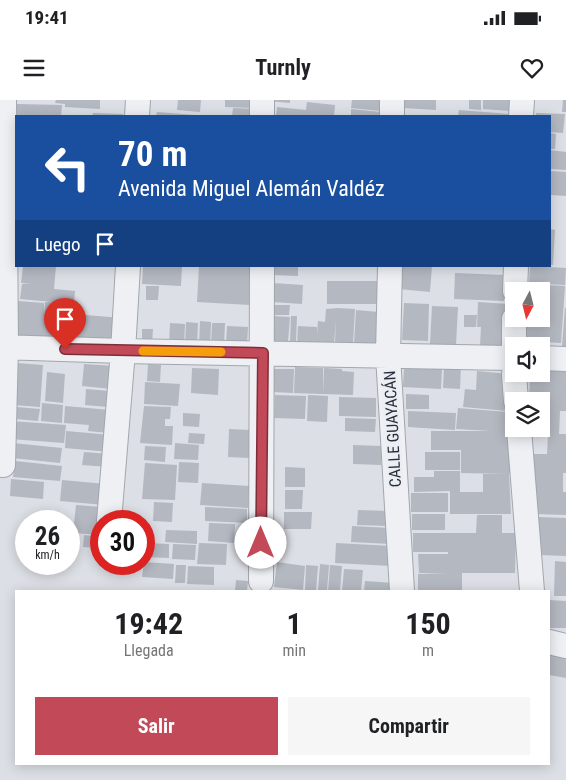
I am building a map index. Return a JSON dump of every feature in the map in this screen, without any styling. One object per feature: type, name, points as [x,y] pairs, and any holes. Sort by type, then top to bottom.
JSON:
[{"type":"street","points":[[3,465],[4,100]]},
{"type":"street","points":[[137,115],[138,100]]},
{"type":"street","points":[[262,100],[262,115]]},
{"type":"street","points":[[392,100],[392,115]]},
{"type":"street","points":[[521,115],[522,100]]},
{"type":"street","points":[[111,510],[124,351],[128,267]]},
{"type":"street","points":[[261,582],[262,267]]},
{"type":"street","name":"CALLE GUAYACÁN","points":[[390,267],[388,355],[402,590]]},
{"type":"street","points":[[515,282],[516,267]]},
{"type":"street","points":[[3,347],[388,355],[505,363]]},
{"type":"street","points":[[550,358],[566,359]]},
{"type":"street","points":[[520,437],[532,590]]},
{"type":"street","points":[[550,642],[566,646]]},
{"type":"building","points":[[56,100],[100,100],[100,109],[65,107],[65,104],[55,103]]},
{"type":"building","points":[[178,100],[201,100],[200,112],[177,110]]},
{"type":"building","points":[[225,100],[255,100],[255,108],[225,107]]},
{"type":"building","points":[[290,100],[290,103],[268,101]]},
{"type":"building","points":[[352,100],[382,100],[381,111],[351,108]]},
{"type":"building","points":[[404,100],[436,100],[436,110],[404,108]]},
{"type":"building","points":[[469,100],[481,100],[481,110],[469,109]]},
{"type":"building","points":[[483,100],[511,100],[510,111],[483,109]]},
{"type":"building","points":[[563,100],[566,100],[566,112],[562,112]]},
{"type":"building","points":[[307,102],[335,105],[334,115],[276,115],[277,107],[306,110]]},
{"type":"building","points":[[17,104],[62,105],[61,115],[17,115]]},
{"type":"building","points":[[233,108],[256,109],[255,115],[232,115]]},
{"type":"building","points":[[351,109],[381,112],[380,115],[351,115]]},
{"type":"building","points":[[459,110],[511,114],[511,115],[458,115]]},
{"type":"building","points":[[157,112],[195,115],[156,115]]},
{"type":"building","points":[[93,113],[123,114],[122,115],[92,115]]},
{"type":"building","points":[[536,113],[565,114],[563,133],[551,132],[551,115],[536,115]]},
{"type":"building","points":[[551,133],[556,134],[555,149],[551,149]]},
{"type":"building","points":[[551,150],[566,152],[566,170],[551,169]]},
{"type":"building","points":[[551,171],[566,172],[566,196],[551,195]]},
{"type":"building","points":[[551,229],[555,230],[553,265],[551,265]]},
{"type":"building","points":[[23,267],[56,267],[54,289],[75,291],[73,314],[122,318],[120,343],[72,340],[73,320],[71,342],[15,339],[18,301],[44,303],[44,316],[45,302],[53,302],[20,299],[22,284],[31,284],[21,283]]},
{"type":"building","points":[[143,267],[182,267],[181,286],[142,284]]},
{"type":"building","points":[[199,267],[250,267],[250,305],[197,302]]},
{"type":"building","points":[[272,267],[298,267],[298,276],[272,275]]},
{"type":"building","points":[[401,267],[432,267],[430,292],[399,289]]},
{"type":"building","points":[[530,267],[566,268],[565,285],[550,284],[550,282],[529,282]]},
{"type":"building","points":[[455,273],[505,275],[504,301],[454,299]]},
{"type":"building","points":[[327,281],[378,281],[378,304],[327,304]]},
{"type":"building","points":[[273,283],[303,285],[302,304],[272,302]]},
{"type":"building","points":[[550,285],[565,286],[561,343],[550,342],[550,337],[525,337],[526,328],[550,328]]},
{"type":"building","points":[[146,286],[159,286],[158,300],[146,300]]},
{"type":"building","points":[[478,302],[505,304],[505,328],[507,328],[505,347],[480,346],[481,327],[477,327]]},
{"type":"building","points":[[404,303],[429,304],[428,341],[402,340]]},
{"type":"building","points":[[274,305],[290,305],[289,315],[273,315]]},
{"type":"building","points":[[432,306],[458,307],[456,345],[430,344]]},
{"type":"building","points":[[565,308],[566,346],[562,346]]},
{"type":"building","points":[[326,309],[355,309],[353,343],[335,342],[336,319],[334,344],[297,345],[298,326],[317,327],[317,335],[318,321],[325,322]]},
{"type":"building","points":[[356,310],[379,312],[376,345],[354,343]]},
{"type":"building","points":[[464,315],[477,315],[476,327],[464,327]]},
{"type":"building","points":[[272,316],[290,317],[288,342],[271,342]]},
{"type":"building","points":[[291,316],[297,316],[296,342],[290,342]]},
{"type":"building","points":[[200,321],[211,322],[210,347],[199,346]]},
{"type":"building","points":[[186,322],[198,323],[197,346],[185,346]]},
{"type":"building","points":[[170,323],[185,324],[184,346],[169,345]]},
{"type":"building","points":[[212,323],[225,323],[224,347],[211,346]]},
{"type":"building","points":[[227,326],[248,327],[247,345],[226,344]]},
{"type":"building","points":[[142,329],[153,329],[152,344],[142,344]]},
{"type":"building","points":[[17,363],[43,365],[40,407],[13,405]]},
{"type":"building","points":[[84,364],[114,366],[112,389],[82,386]]},
{"type":"building","points":[[148,364],[161,365],[160,382],[147,381]]},
{"type":"building","points":[[444,365],[461,365],[460,389],[443,388]]},
{"type":"building","points":[[295,367],[323,368],[323,394],[294,393]]},
{"type":"building","points":[[192,368],[219,369],[218,395],[191,393]]},
{"type":"building","points":[[324,368],[354,372],[353,395],[323,394]]},
{"type":"building","points":[[404,368],[442,369],[441,389],[403,387]]},
{"type":"building","points":[[274,369],[294,369],[293,393],[273,392]]},
{"type":"building","points":[[550,369],[566,369],[566,411],[560,411],[559,434],[566,434],[566,473],[563,473],[563,492],[566,492],[566,515],[532,514],[531,454],[547,454],[548,437],[550,437],[550,392],[529,392],[530,382],[550,382]]},
{"type":"building","points":[[477,371],[505,374],[505,382],[509,382],[509,392],[505,392],[505,411],[463,407],[465,389],[476,390]]},
{"type":"building","points":[[47,372],[65,374],[63,403],[45,401]]},
{"type":"building","points":[[145,382],[180,384],[178,406],[144,404]]},
{"type":"building","points":[[86,389],[110,391],[108,407],[85,405]]},
{"type":"building","points":[[406,394],[429,395],[429,409],[406,409]]},
{"type":"building","points":[[275,395],[306,396],[305,419],[274,418]]},
{"type":"building","points":[[308,395],[328,396],[327,422],[307,421]]},
{"type":"building","points":[[339,397],[376,398],[376,417],[339,416]]},
{"type":"building","points":[[42,403],[63,405],[62,423],[41,421]]},
{"type":"building","points":[[65,406],[110,410],[108,433],[88,431],[89,425],[64,423]]},
{"type":"building","points":[[144,406],[171,407],[170,419],[165,419],[165,426],[173,426],[172,445],[140,443]]},
{"type":"building","points":[[17,407],[40,409],[38,421],[16,419]]},
{"type":"building","points":[[458,408],[505,412],[505,437],[513,437],[511,473],[509,473],[511,514],[450,514],[450,491],[414,492],[414,477],[434,477],[434,471],[460,471],[460,492],[483,492],[483,474],[508,474],[461,473],[461,450],[431,450],[431,431],[491,431],[456,429]]},
{"type":"building","points":[[408,411],[456,413],[455,430],[408,427]]},
{"type":"building","points":[[183,413],[200,414],[199,427],[183,426]]},
{"type":"building","points":[[345,418],[376,419],[375,432],[345,431]]},
{"type":"building","points":[[11,421],[66,425],[64,443],[10,439]]},
{"type":"building","points":[[229,429],[250,430],[249,458],[228,457]]},
{"type":"building","points":[[66,431],[111,435],[110,452],[65,448]]},
{"type":"building","points":[[189,433],[205,434],[204,444],[188,443]]},
{"type":"building","points":[[13,443],[62,448],[60,463],[12,458]]},
{"type":"building","points":[[175,443],[199,445],[198,460],[174,459]]},
{"type":"building","points":[[353,445],[381,446],[381,465],[353,464]]},
{"type":"building","points":[[145,446],[166,447],[165,462],[144,460]]},
{"type":"building","points":[[84,452],[110,454],[109,467],[82,465]]},
{"type":"building","points":[[425,452],[460,452],[460,470],[425,470]]},
{"type":"building","points":[[15,461],[62,466],[60,481],[13,477]]},
{"type":"building","points":[[179,462],[199,463],[198,483],[178,482]]},
{"type":"building","points":[[145,463],[177,465],[175,500],[142,499]]},
{"type":"building","points":[[285,467],[305,468],[305,487],[285,487]]},
{"type":"building","points":[[11,479],[44,482],[43,499],[10,496]]},
{"type":"building","points":[[62,480],[106,484],[104,505],[60,501]]},
{"type":"building","points":[[202,483],[249,486],[248,508],[200,505]]},
{"type":"building","points":[[285,490],[303,490],[302,509],[285,509]]},
{"type":"building","points":[[411,493],[448,493],[448,512],[411,512]]},
{"type":"building","points":[[154,502],[173,503],[172,522],[155,521]]},
{"type":"building","points":[[76,505],[102,507],[102,510],[90,510],[90,534],[80,534],[80,510],[75,510]]},
{"type":"building","points":[[205,507],[247,509],[247,523],[205,521]]},
{"type":"building","points":[[358,510],[389,511],[388,526],[357,525]]},
{"type":"building","points":[[284,512],[312,512],[311,529],[284,529]]},
{"type":"building","points":[[412,514],[445,514],[445,530],[412,530]]},
{"type":"building","points":[[477,515],[502,515],[502,533],[516,533],[515,573],[462,573],[462,590],[418,590],[418,574],[448,574],[419,573],[418,554],[448,554],[448,552],[413,552],[413,533],[476,533]]},
{"type":"building","points":[[539,517],[566,518],[566,556],[538,555]]},
{"type":"building","points":[[209,523],[235,524],[234,543],[208,541]]},
{"type":"building","points":[[352,526],[391,528],[391,544],[351,542]]},
{"type":"building","points":[[166,530],[197,531],[197,544],[165,542]]},
{"type":"building","points":[[84,535],[90,536],[90,547],[83,547]]},
{"type":"building","points":[[155,543],[169,544],[169,558],[155,557]]},
{"type":"building","points":[[199,543],[227,544],[226,565],[197,564]]},
{"type":"building","points":[[336,543],[392,546],[391,566],[335,563]]},
{"type":"building","points":[[173,544],[196,545],[195,560],[172,559]]},
{"type":"building","points":[[555,561],[566,562],[566,596],[554,596]]},
{"type":"building","points":[[277,562],[305,566],[303,590],[274,587]]},
{"type":"building","points":[[155,563],[174,564],[173,579],[142,577],[142,575],[155,575]]},
{"type":"building","points":[[320,564],[329,565],[327,590],[318,590]]},
{"type":"building","points":[[176,565],[186,565],[185,583],[175,583]]},
{"type":"building","points":[[306,565],[318,566],[316,590],[305,590]]},
{"type":"building","points":[[330,565],[342,566],[340,590],[328,590]]},
{"type":"building","points":[[188,566],[214,567],[214,585],[187,584]]},
{"type":"building","points":[[344,569],[363,570],[361,590],[342,590]]},
{"type":"building","points":[[236,580],[248,581],[247,590],[235,590]]},
{"type":"building","points":[[365,581],[394,583],[393,590],[364,590]]},
{"type":"building","points":[[550,600],[566,601],[566,628],[550,628]]},
{"type":"building","points":[[550,654],[566,657],[566,678],[550,675]]},
{"type":"slow traffic","points":[[143,351],[221,352]]},
{"type":"route","points":[[65,349],[263,353],[261,543]]}]
